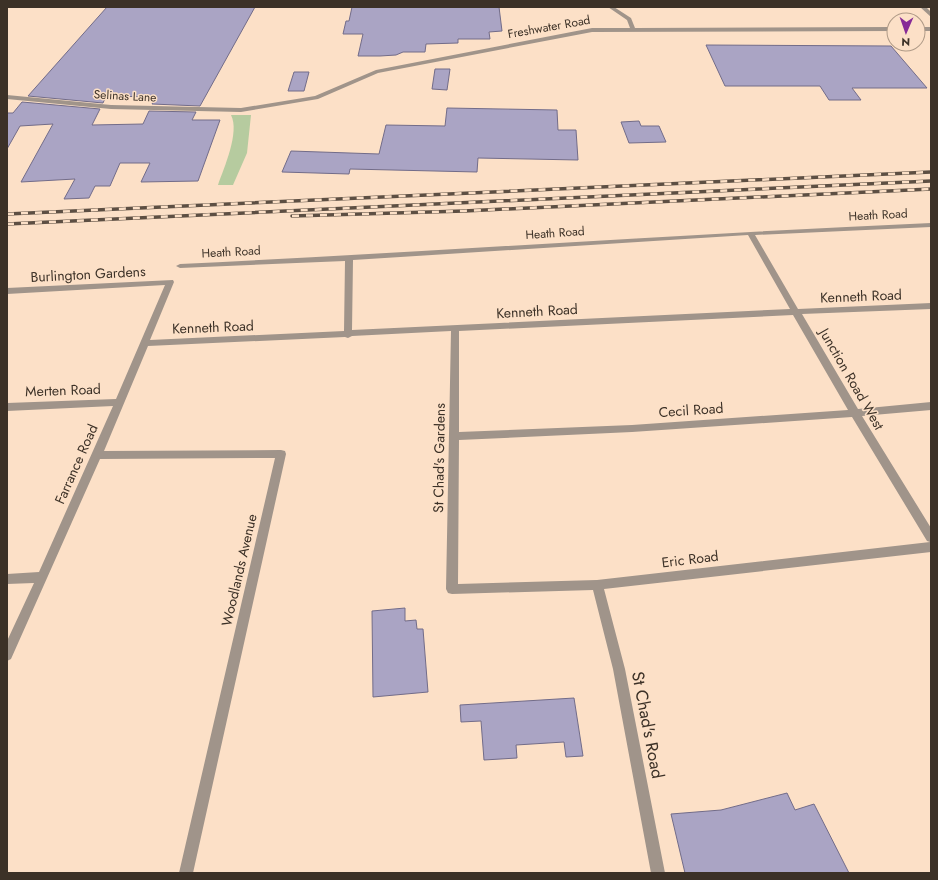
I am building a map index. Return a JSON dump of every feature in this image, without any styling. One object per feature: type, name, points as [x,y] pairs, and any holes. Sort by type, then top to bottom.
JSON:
[{"type":"street","points":[[611,7],[629,19],[633,30]]},
{"type":"street","points":[[923,7],[931,15]]},
{"type":"street","name":"Freshwater Road","points":[[241,110],[316,98],[376,72],[592,30],[886,29]]},
{"type":"street","name":"Selinas Lane","points":[[7,97],[111,107],[241,110]]},
{"type":"street","name":"Heath Road","points":[[180,266],[349,258],[750,233],[931,224]]},
{"type":"street","name":"Junction Road West","points":[[750,233],[855,413],[931,538]]},
{"type":"street","points":[[348,335],[349,258]]},
{"type":"street","name":"Burlington Gardens","points":[[7,291],[170,282]]},
{"type":"street","name":"Farrance Road","points":[[7,655],[97,455],[170,282]]},
{"type":"street","name":"Kenneth Road","points":[[144,343],[348,335],[455,328],[796,311],[931,306]]},
{"type":"street","name":"St Chad's Gardens","points":[[452,588],[455,328]]},
{"type":"street","name":"Merten Road","points":[[7,406],[120,402]]},
{"type":"street","name":"Cecil Road","points":[[453,436],[538,434],[855,413],[931,406]]},
{"type":"street","name":"Woodlands Avenue","points":[[97,455],[281,454],[186,873]]},
{"type":"street","name":"Eric Road","points":[[452,588],[597,585],[931,547]]},
{"type":"street","points":[[7,579],[42,578]]},
{"type":"street","name":"St Chad's Road","points":[[597,585],[619,669],[658,873]]},
{"type":"green space","points":[[231,115],[251,115],[247,153],[233,185],[218,185],[230,150],[234,131]]},
{"type":"building","points":[[107,7],[255,7],[200,106],[152,104],[156,97],[106,96],[103,103],[28,96]]},
{"type":"building","points":[[352,7],[499,7],[502,31],[489,32],[490,39],[458,39],[458,43],[426,44],[425,52],[403,52],[396,55],[380,56],[358,56],[363,34],[343,34],[346,21],[349,21]]},
{"type":"building","points":[[706,45],[886,46],[886,52],[896,52],[927,88],[852,88],[861,100],[829,100],[820,86],[725,86]]},
{"type":"building","points":[[435,69],[450,69],[447,90],[432,89]]},
{"type":"building","points":[[294,72],[309,72],[304,91],[288,91]]},
{"type":"building","points":[[22,102],[100,109],[92,125],[143,124],[149,111],[196,112],[192,120],[220,120],[198,181],[141,182],[150,163],[120,163],[110,186],[95,186],[89,198],[64,199],[75,179],[21,182],[53,124],[20,126],[7,149],[7,113],[13,113]]},
{"type":"building","points":[[447,108],[557,110],[558,130],[576,130],[578,160],[478,158],[477,172],[350,169],[349,174],[282,172],[291,151],[379,154],[386,125],[445,126]]},
{"type":"building","points":[[639,121],[641,126],[659,126],[666,142],[629,143],[621,122]]},
{"type":"building","points":[[405,608],[405,621],[416,620],[417,629],[423,629],[428,692],[373,697],[372,611]]},
{"type":"building","points":[[574,698],[583,756],[566,757],[564,742],[516,745],[517,758],[484,760],[481,721],[461,722],[460,705]]},
{"type":"building","points":[[787,793],[795,810],[814,804],[849,873],[685,873],[671,814],[721,810]]},
{"type":"railway","points":[[7,214],[931,172]]},
{"type":"railway","points":[[7,224],[931,181]]},
{"type":"railway","points":[[292,216],[464,211],[931,189]]}]
